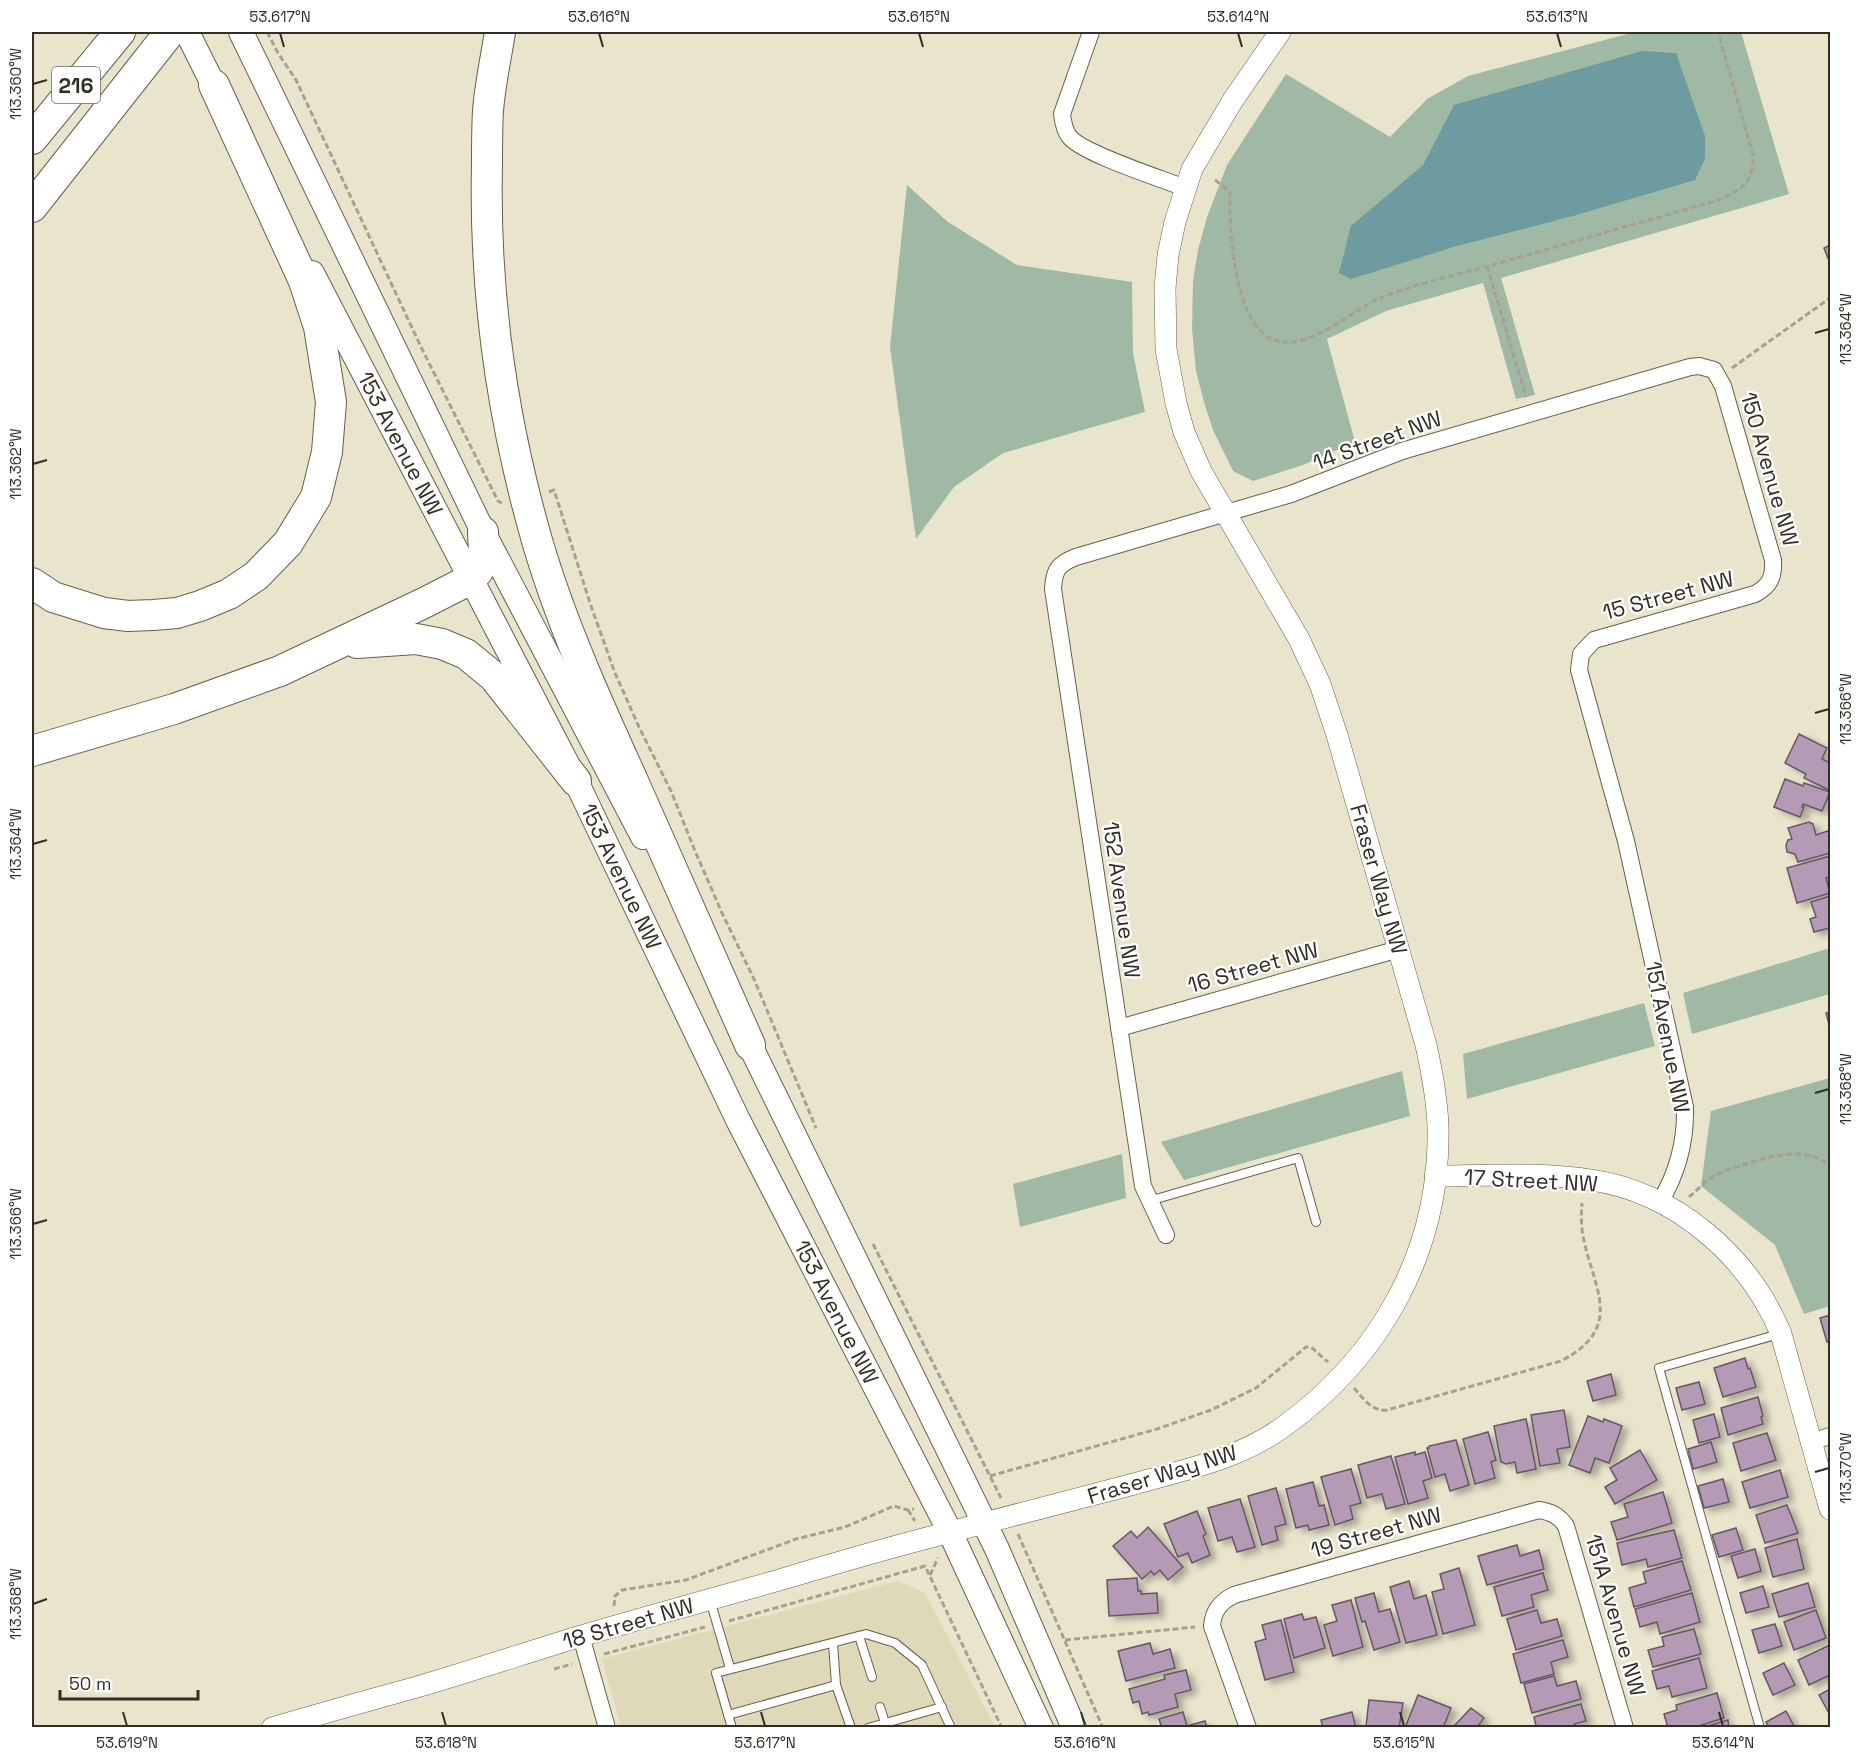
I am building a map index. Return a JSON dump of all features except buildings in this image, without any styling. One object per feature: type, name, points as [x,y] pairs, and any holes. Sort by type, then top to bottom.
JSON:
[{"type":"highway","name":"216","points":[[32,139],[120,32]]},
{"type":"highway","points":[[32,207],[170,32]]},
{"type":"highway","points":[[500,32],[488,110],[486,212],[489,279],[497,353],[508,421],[523,488],[538,545],[555,596],[594,695],[750,1045]]},
{"type":"highway","points":[[32,583],[53,597],[104,613],[128,616],[177,613],[229,594],[255,576],[288,543],[316,497],[327,452],[331,402],[319,327],[303,281],[214,85]]},
{"type":"highway","points":[[32,751],[174,709],[280,671],[336,645],[471,579],[482,563],[483,532]]},
{"type":"highway","points":[[336,645],[416,639],[442,644],[466,654],[494,678],[576,781]]},
{"type":"main road","name":"153 Avenue NW","points":[[187,32],[576,781],[738,1120],[950,1532],[1035,1722]]},
{"type":"main road","name":"153 Avenue NW","points":[[241,32],[483,532],[609,770],[750,1045],[985,1524],[1074,1728]]},
{"type":"street","points":[[1091,32],[1062,114],[1069,137],[1084,149],[1185,188]]},
{"type":"street","name":"Fraser Way NW","points":[[985,1524],[1215,1462],[1253,1446],[1285,1426],[1341,1376],[1380,1329],[1414,1266],[1424,1234],[1436,1176],[1438,1122],[1426,1045],[1337,735],[1320,684],[1278,601],[1201,471],[1184,432],[1170,379],[1166,348],[1164,288],[1168,255],[1185,188],[1192,169],[1206,144],[1256,64],[1280,32]]},
{"type":"street","name":"14 Street NW","points":[[1058,568],[1065,561],[1076,557],[1317,485],[1402,451],[1690,367],[1699,366],[1716,373]]},
{"type":"street","name":"150 Avenue NW","points":[[1716,373],[1724,386],[1773,560],[1773,576],[1770,583]]},
{"type":"street","name":"152 Avenue NW","points":[[1058,568],[1053,589],[1143,1186],[1148,1201],[1166,1235]]},
{"type":"street","name":"15 Street NW","points":[[1581,654],[1586,646],[1601,636],[1755,594],[1770,583]]},
{"type":"street","name":"151 Avenue NW","points":[[1581,654],[1579,670],[1581,680],[1626,841],[1684,1107],[1685,1123],[1680,1160],[1660,1202]]},
{"type":"street","name":"16 Street NW","points":[[1119,1028],[1399,949]]},
{"type":"street","name":"17 Street NW","points":[[1436,1176],[1572,1178],[1616,1185],[1660,1202]]},
{"type":"street","points":[[1660,1202],[1699,1226],[1716,1241],[1735,1261],[1766,1302],[1781,1334],[1821,1439],[1830,1509]]},
{"type":"street","name":"19 Street NW","points":[[1212,1621],[1222,1603],[1234,1595],[1528,1512],[1539,1510],[1559,1517]]},
{"type":"street","name":"151A Avenue NW","points":[[1559,1517],[1571,1538],[1625,1728]]},
{"type":"street","name":"18 Street NW","points":[[272,1728],[581,1636],[985,1524]]},
{"type":"street","points":[[1212,1621],[1248,1728]]},
{"type":"street","points":[[581,1636],[607,1728]]},
{"type":"lane","points":[[1148,1201],[1298,1158],[1316,1222]]},
{"type":"lane","points":[[1760,1728],[1659,1368],[1781,1334]]},
{"type":"lane","points":[[710,1600],[730,1668]]},
{"type":"lane","points":[[732,1728],[716,1673],[866,1634],[896,1643],[922,1665],[951,1728]]},
{"type":"lane","points":[[859,1636],[872,1677]]},
{"type":"lane","points":[[833,1643],[836,1685],[851,1728]]},
{"type":"lane","points":[[728,1715],[836,1685]]},
{"type":"lane","points":[[880,1707],[885,1723]]},
{"type":"lane","points":[[867,1728],[942,1707]]},
{"type":"path","points":[[267,32],[301,90],[421,347],[498,501],[505,504]]},
{"type":"path","points":[[1215,180],[1230,194],[1230,236],[1239,287],[1255,325],[1274,341],[1300,340],[1326,330],[1385,296],[1722,199],[1744,187],[1753,168],[1753,155],[1718,32]]},
{"type":"path","points":[[1488,266],[1531,413]]},
{"type":"path","points":[[1716,373],[1743,362],[1830,298]]},
{"type":"path","points":[[541,494],[554,490],[615,673],[671,791],[694,851],[754,979],[818,1132]]},
{"type":"path","points":[[1689,1197],[1710,1179],[1728,1170],[1783,1155],[1811,1155],[1830,1165]]},
{"type":"path","points":[[1354,1388],[1377,1411],[1387,1410],[1560,1360],[1579,1350],[1594,1332],[1599,1322],[1601,1308],[1598,1288],[1582,1234],[1582,1203]]},
{"type":"path","points":[[868,1235],[998,1493]]},
{"type":"path","points":[[990,1476],[1157,1429],[1211,1410],[1256,1388],[1306,1347],[1311,1347],[1329,1364]]},
{"type":"path","points":[[614,1607],[615,1596],[622,1590],[686,1580],[796,1539],[845,1527],[894,1506],[908,1510]]},
{"type":"path","points":[[1023,1545],[1103,1728]]},
{"type":"path","points":[[930,1575],[938,1557]]},
{"type":"path","points":[[734,1619],[925,1566],[1002,1728]]},
{"type":"path","points":[[1065,1640],[1180,1628],[1212,1621]]},
{"type":"path","points":[[605,1654],[700,1628]]},
{"type":"path","points":[[554,1669],[575,1663]]},
{"type":"shaded area","points":[[898,1581],[925,1593],[995,1727],[621,1727],[602,1659]]},
{"type":"green space","points":[[1635,32],[1741,32],[1789,194],[1501,278],[1535,395],[1516,399],[1483,283],[1386,311],[1327,339],[1355,442],[1303,465],[1253,481],[1233,471],[1213,430],[1196,371],[1192,329],[1193,281],[1207,217],[1227,165],[1286,74],[1390,137],[1427,99],[1468,76]]},
{"type":"green space","points":[[907,185],[948,222],[1017,265],[1132,282],[1133,353],[1145,412],[1003,453],[954,487],[916,539],[890,347]]},
{"type":"green space","points":[[1830,948],[1830,994],[1692,1034],[1683,993]]},
{"type":"green space","points":[[1644,1003],[1655,1046],[1467,1099],[1463,1054]]},
{"type":"green space","points":[[1402,1071],[1410,1116],[1184,1180],[1161,1142]]},
{"type":"green space","points":[[1830,1078],[1830,1306],[1804,1314],[1775,1245],[1701,1186],[1711,1111]]},
{"type":"green space","points":[[1122,1154],[1126,1198],[1020,1227],[1013,1184]]},
{"type":"water","points":[[1642,51],[1676,53],[1705,136],[1705,159],[1695,180],[1573,216],[1457,246],[1351,279],[1339,273],[1351,226],[1423,165],[1454,105]]}]
